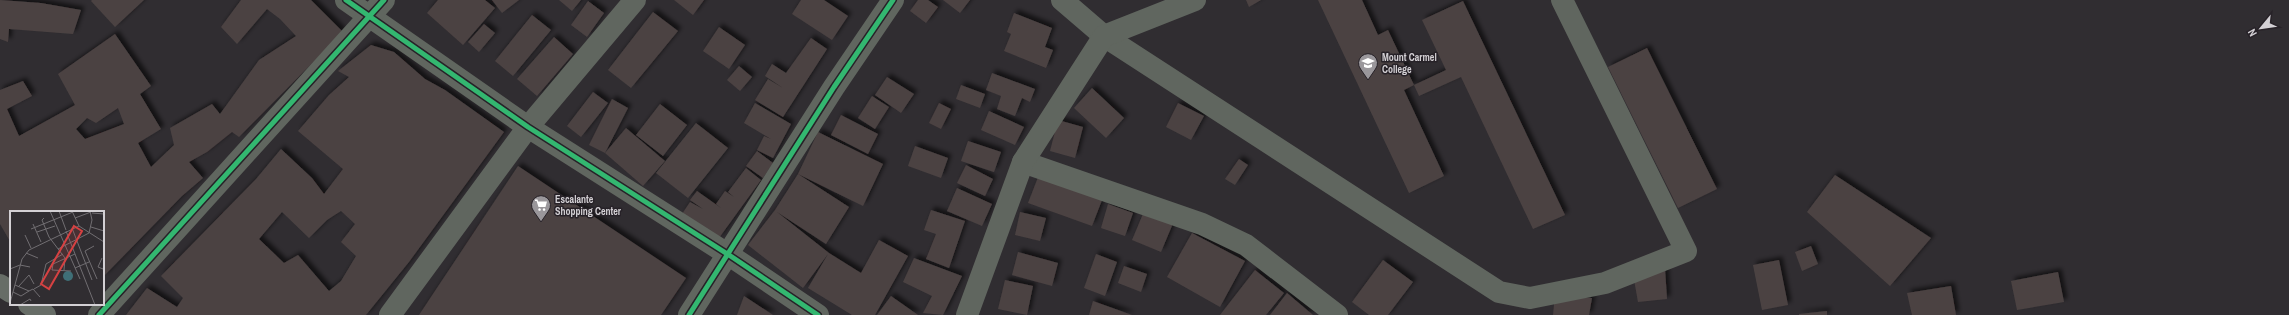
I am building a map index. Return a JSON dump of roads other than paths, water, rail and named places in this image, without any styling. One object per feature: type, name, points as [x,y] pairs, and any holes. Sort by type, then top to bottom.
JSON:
[{"type":"highway","points":[[0,285],[10,291]]},
{"type":"highway","points":[[30,305],[45,315]]},
{"type":"street","points":[[346,0],[528,127],[729,255],[818,315]]},
{"type":"street","points":[[99,315],[384,0]]},
{"type":"street","points":[[390,315],[528,127],[635,0]]},
{"type":"street","points":[[689,315],[729,255],[834,87],[894,0]]},
{"type":"street","points":[[1062,0],[1104,36],[1499,292],[1530,298],[1605,283],[1686,251],[1562,0]]},
{"type":"street","points":[[967,315],[1023,162],[1104,36],[1195,0]]},
{"type":"street","points":[[1023,162],[1202,224],[1240,242],[1337,315]]},
{"type":"place","name":"Mount Carmel College","points":[[1368,80]]},
{"type":"place","name":"Escalante Shopping Center","points":[[541,222]]}]
